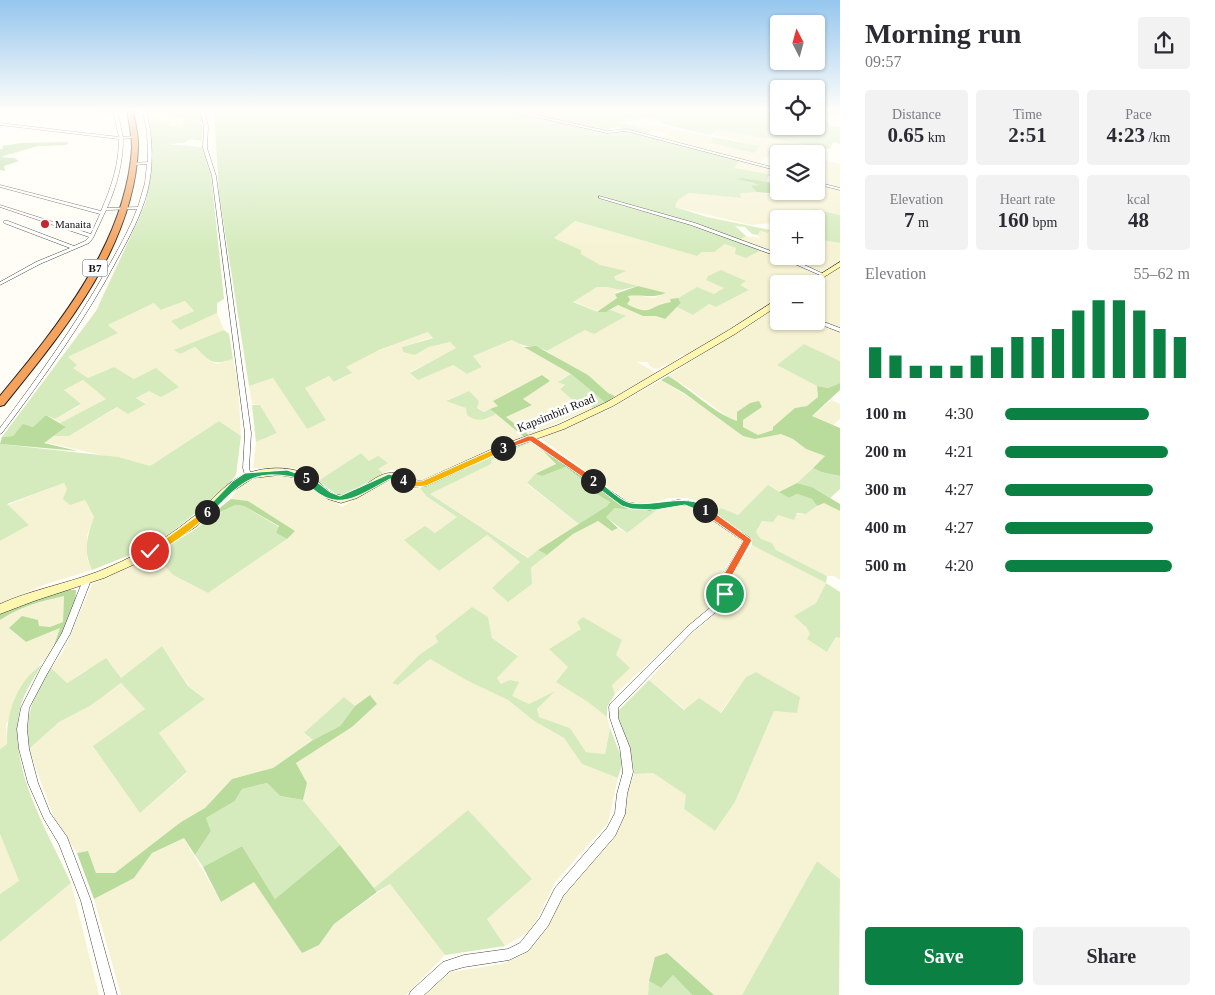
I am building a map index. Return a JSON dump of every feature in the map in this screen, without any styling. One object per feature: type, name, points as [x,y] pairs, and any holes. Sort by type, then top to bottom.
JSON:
[{"type":"highway","name":"B7","points":[[0,403],[80,296],[102,256],[128,193],[133,156]]},
{"type":"street","points":[[0,284],[87,242],[92,236],[117,174],[119,156]]},
{"type":"street","points":[[0,432],[86,312],[117,255],[140,208],[146,185],[149,156]]},
{"type":"street","points":[[0,610],[21,599],[87,580],[171,540],[204,515],[236,483],[248,475],[246,464],[248,433],[214,176],[208,156]]},
{"type":"street","points":[[727,156],[770,168]]},
{"type":"street","points":[[133,164],[149,163]]},
{"type":"street","points":[[825,185],[840,189]]},
{"type":"street","points":[[0,186],[103,211],[140,208]]},
{"type":"street","points":[[600,197],[693,224],[770,253]]},
{"type":"street","points":[[0,206],[92,236]]},
{"type":"street","points":[[6,222],[74,247]]},
{"type":"street","points":[[102,256],[117,255]]},
{"type":"street","points":[[802,265],[824,274],[840,264]]},
{"type":"street","name":"Kapsimbiri Road","points":[[248,475],[258,473],[298,474],[307,478],[332,497],[345,498],[389,476],[396,476],[414,484],[423,484],[530,438],[561,427],[610,404],[770,308]]},
{"type":"street","points":[[825,324],[840,330]]},
{"type":"street","points":[[35,358],[54,358]]},
{"type":"street","points":[[416,995],[447,966],[464,960],[509,954],[524,947],[544,922],[559,892],[611,832],[620,814],[622,794],[628,772],[625,748],[614,718],[614,707],[690,629],[714,609],[725,594],[728,574],[747,540],[694,504],[678,502],[650,508],[625,504],[530,438]]},
{"type":"street","points":[[87,580],[63,641],[44,671],[25,708],[22,730],[24,749],[33,783],[47,816],[64,840],[86,901],[111,995]]},
{"type":"shaded area","points":[[730,156],[767,156],[759,164]]},
{"type":"shaded area","points":[[825,160],[840,164],[840,188],[825,184]]},
{"type":"shaded area","points":[[739,161],[770,168],[770,174],[733,168]]},
{"type":"shaded area","points":[[825,187],[840,190],[840,215],[825,212],[825,210],[813,209],[770,210],[770,223],[751,225],[675,207],[678,200],[689,193],[741,198],[740,193],[751,191],[769,194],[770,200],[825,200]]},
{"type":"shaded area","points":[[575,221],[697,256],[702,252],[714,252],[725,244],[736,248],[761,250],[770,254],[770,265],[796,265],[817,274],[770,275],[770,304],[689,355],[682,355],[673,362],[657,369],[651,367],[647,362],[637,362],[656,373],[615,396],[608,394],[588,375],[547,351],[585,330],[625,316],[611,310],[618,305],[643,316],[656,316],[664,319],[677,307],[693,315],[709,304],[716,307],[749,290],[739,285],[745,281],[708,276],[707,280],[725,288],[714,294],[697,287],[678,298],[670,299],[671,302],[662,303],[650,311],[640,311],[627,304],[628,296],[638,295],[654,298],[665,293],[616,280],[614,278],[625,271],[600,266],[581,254],[581,250],[554,238]]},
{"type":"shaded area","points":[[770,230],[770,251],[740,240],[746,236],[760,238],[758,235],[759,231],[768,233]]},
{"type":"shaded area","points":[[825,240],[840,243],[840,261],[822,272],[805,265],[825,265]]},
{"type":"shaded area","points":[[840,268],[840,328],[825,322],[825,277]]},
{"type":"shaded area","points":[[597,287],[621,290],[615,293],[617,298],[604,309],[597,311],[572,301]]},
{"type":"shaded area","points":[[185,301],[194,311],[171,321],[180,330],[217,313],[224,330],[175,350],[180,354],[195,347],[210,361],[217,364],[233,359],[238,383],[241,436],[219,421],[150,466],[44,442],[54,436],[69,436],[118,407],[146,403],[136,398],[149,391],[114,367],[88,378],[72,368],[76,365],[68,357],[117,333],[108,325],[154,303],[162,310]]},
{"type":"shaded area","points":[[770,311],[770,330],[825,330],[825,326],[840,332],[840,361],[804,344],[778,365],[817,386],[818,397],[807,406],[795,408],[773,430],[758,435],[743,427],[743,420],[762,407],[737,421],[729,418],[687,387],[668,376]]},
{"type":"shaded area","points":[[428,332],[433,337],[402,347],[415,355],[429,347],[450,342],[457,348],[410,372],[453,365],[467,374],[482,367],[473,356],[512,340],[571,374],[559,381],[565,385],[560,388],[593,408],[529,435],[506,417],[532,405],[523,399],[549,381],[542,375],[493,401],[499,406],[484,412],[476,407],[469,391],[447,400],[466,408],[485,420],[496,414],[524,437],[503,443],[424,480],[417,481],[397,470],[383,473],[377,469],[387,462],[369,461],[361,453],[318,481],[302,470],[292,468],[253,468],[256,442],[277,433],[260,405],[252,404],[249,386],[273,378],[307,429],[304,388],[329,376],[335,382],[351,374],[345,367],[369,354]]},
{"type":"shaded area","points":[[83,380],[106,399],[60,423],[55,419],[81,405],[64,390]]},
{"type":"shaded area","points":[[661,380],[755,439],[781,434],[793,439],[806,449],[825,456],[797,483],[779,492],[768,486],[738,515],[721,508],[715,513],[703,503],[687,498],[669,498],[652,503],[626,500],[540,438],[608,410]]},
{"type":"shaded area","points":[[831,400],[840,404],[840,419],[832,426],[812,416]]},
{"type":"shaded area","points":[[532,442],[556,464],[535,474],[527,484],[579,524],[529,558],[430,494],[491,464],[492,459]]},
{"type":"shaded area","points":[[286,476],[301,478],[342,507],[382,482],[390,480],[412,489],[420,488],[426,496],[457,517],[435,533],[425,527],[405,540],[439,571],[487,535],[520,562],[531,568],[573,534],[598,521],[612,531],[618,528],[627,533],[657,510],[677,505],[701,510],[743,539],[724,571],[721,587],[711,606],[615,694],[612,685],[616,655],[622,640],[581,629],[549,649],[569,667],[557,682],[607,717],[610,728],[605,754],[586,752],[570,728],[539,717],[537,709],[553,692],[529,704],[511,696],[497,678],[518,655],[492,638],[488,617],[435,636],[438,642],[419,655],[392,683],[398,685],[430,659],[466,680],[508,700],[534,721],[564,738],[582,764],[618,778],[608,823],[555,882],[532,930],[505,946],[487,919],[467,811],[374,888],[303,800],[307,783],[296,763],[352,727],[377,704],[370,695],[355,706],[344,697],[304,734],[313,740],[273,768],[232,779],[205,808],[181,823],[115,873],[96,873],[88,851],[77,853],[54,818],[29,749],[59,722],[90,706],[121,683],[145,709],[140,813],[187,773],[159,733],[205,699],[189,686],[162,646],[121,678],[86,670],[67,683],[51,668],[63,652],[92,584],[155,555],[173,575],[208,593],[287,539],[294,531],[248,501],[231,499],[239,485],[247,480],[257,477]]},
{"type":"shaded area","points":[[64,483],[67,489],[85,500],[94,517],[87,536],[87,559],[92,570],[46,584],[0,604],[0,541],[29,525],[7,505]]},
{"type":"shaded area","points":[[823,502],[840,511],[840,580],[834,576],[827,576],[776,550],[772,543],[761,539],[756,532],[762,521],[778,515],[806,514]]},
{"type":"shaded area","points":[[752,545],[826,583],[816,603],[810,607],[806,627],[810,634],[828,651],[836,637],[840,638],[840,879],[817,861],[742,995],[714,995],[667,953],[649,981],[648,995],[423,995],[451,972],[502,964],[527,953],[549,924],[564,894],[622,823],[625,798],[634,774],[653,773],[687,795],[684,809],[715,831],[735,802],[774,710],[800,697],[756,672],[746,677],[720,713],[685,710],[649,680],[690,635],[704,624],[729,595],[731,575]]},
{"type":"shaded area","points":[[64,596],[63,622],[50,627],[9,628],[26,642],[60,628],[51,654],[31,673],[6,725],[7,744],[0,749],[0,620],[13,611],[44,600]]},
{"type":"shaded area","points":[[0,834],[19,881],[0,894]]},
{"type":"shaded area","points":[[184,838],[221,902],[254,882],[302,952],[319,945],[334,924],[390,884],[445,955],[406,995],[121,995],[94,899],[134,878],[152,853]]},
{"type":"shaded area","points":[[71,883],[99,995],[0,995],[0,942]]},
{"type":"green space","points":[[153,156],[205,156],[211,176],[224,299],[217,303],[217,313],[180,330],[171,321],[194,311],[185,301],[161,310],[154,303],[108,325],[118,333],[68,357],[77,365],[73,368],[88,378],[114,367],[134,379],[156,368],[179,387],[161,397],[149,391],[136,398],[146,404],[128,414],[117,407],[69,436],[54,436],[66,427],[60,423],[106,399],[83,380],[64,390],[81,404],[55,419],[46,415],[33,427],[23,425],[13,436],[2,437],[96,311],[146,202]]},
{"type":"green space","points":[[217,156],[721,156],[739,161],[734,168],[770,174],[767,183],[744,178],[747,182],[761,185],[752,187],[757,192],[740,193],[741,198],[689,193],[678,200],[675,207],[707,217],[770,230],[768,233],[760,231],[758,235],[752,234],[745,227],[735,226],[746,236],[740,240],[696,224],[600,196],[598,198],[688,224],[761,250],[746,258],[735,254],[736,248],[725,244],[714,252],[702,252],[697,256],[575,221],[554,238],[581,250],[581,254],[600,265],[626,271],[614,277],[616,280],[638,286],[621,290],[597,287],[573,302],[598,312],[611,310],[626,316],[594,334],[585,330],[547,351],[521,345],[512,340],[473,356],[482,367],[467,374],[453,365],[418,380],[410,373],[456,348],[450,342],[429,347],[415,355],[403,352],[402,347],[433,338],[428,332],[379,350],[346,367],[352,373],[334,382],[329,376],[305,388],[326,420],[307,429],[273,378],[249,386],[219,193]]},
{"type":"green space","points":[[0,157],[14,158],[19,161],[4,166],[5,171],[0,170]]},
{"type":"green space","points":[[743,178],[770,182],[770,193],[757,192],[751,186],[760,185],[738,179]]},
{"type":"green space","points":[[825,212],[840,215],[840,243],[825,240]]},
{"type":"green space","points":[[721,270],[746,281],[740,285],[749,290],[716,307],[709,304],[693,315],[677,307],[681,303],[678,298],[697,287],[714,294],[724,288],[706,280],[708,276]]},
{"type":"green space","points":[[638,286],[666,293],[656,296],[628,296],[630,300],[627,304],[635,308],[646,310],[671,302],[670,299],[678,298],[681,303],[665,319],[656,316],[643,316],[618,305],[606,312],[597,312],[617,298],[615,294]]},
{"type":"green space","points":[[224,330],[229,334],[233,359],[220,362],[212,361],[195,347],[180,354],[174,350]]},
{"type":"green space","points":[[804,344],[840,361],[840,383],[828,388],[817,386],[777,365]]},
{"type":"green space","points":[[536,346],[588,375],[608,393],[615,396],[606,403],[571,374],[524,347]]},
{"type":"green space","points":[[571,374],[606,403],[593,408],[581,399],[575,402],[560,389],[565,385],[558,382]]},
{"type":"green space","points":[[542,375],[550,381],[523,399],[532,405],[506,417],[529,435],[524,437],[490,409],[498,406],[493,401]]},
{"type":"green space","points":[[668,376],[711,407],[737,421],[737,412],[750,403],[759,401],[762,407],[743,420],[743,427],[758,435],[773,430],[773,427],[795,408],[807,406],[818,397],[817,386],[828,388],[840,383],[840,390],[812,416],[840,428],[840,476],[821,472],[813,468],[825,456],[806,449],[793,439],[781,434],[755,439],[743,436],[684,393],[661,380]]},
{"type":"green space","points":[[469,391],[479,401],[477,408],[484,412],[490,409],[496,414],[478,420],[467,415],[466,408],[446,401]]},
{"type":"green space","points":[[252,405],[260,405],[277,433],[256,442]]},
{"type":"green space","points":[[46,415],[66,427],[44,443],[78,451],[0,444],[2,437],[13,436],[23,424],[33,427]]},
{"type":"green space","points":[[219,421],[241,436],[236,475],[223,491],[169,534],[145,549],[92,570],[89,563],[87,544],[94,517],[85,500],[70,505],[63,499],[67,489],[64,483],[7,504],[29,525],[0,541],[0,444],[118,457],[150,466]]},
{"type":"green space","points":[[530,441],[532,442],[492,459],[491,464],[430,494],[528,558],[538,550],[547,555],[531,568],[532,584],[508,602],[492,588],[520,562],[487,535],[439,571],[404,540],[425,526],[435,533],[457,517],[426,496],[420,488]]},
{"type":"green space","points":[[537,445],[627,509],[615,508],[606,517],[618,528],[612,531],[598,521],[573,534],[547,555],[538,550],[607,506],[610,502],[586,488],[585,482],[566,467],[542,476],[535,474],[556,464]]},
{"type":"green space","points":[[361,453],[369,461],[378,456],[388,463],[378,469],[383,473],[344,496],[337,495],[318,481]]},
{"type":"green space","points":[[566,467],[585,482],[586,488],[610,502],[607,506],[579,524],[527,483],[535,474],[542,476]]},
{"type":"green space","points":[[813,468],[821,472],[840,476],[840,489],[830,498],[812,487],[797,483]]},
{"type":"green space","points":[[797,483],[812,487],[840,504],[840,511],[824,503],[817,506],[812,499],[797,494],[789,498],[779,492]]},
{"type":"green space","points":[[768,485],[789,498],[797,494],[812,499],[817,506],[806,514],[797,513],[794,520],[778,515],[773,522],[762,521],[756,532],[761,539],[772,543],[776,550],[827,576],[826,583],[752,545],[752,539],[715,513],[721,508],[738,515]]},
{"type":"green space","points":[[231,499],[248,501],[295,531],[287,539],[276,533],[279,526],[244,506],[235,505],[215,515],[217,510]]},
{"type":"green space","points":[[235,505],[244,506],[279,527],[276,533],[287,539],[208,593],[173,575],[155,555],[197,528],[217,510],[216,515]]},
{"type":"green space","points":[[623,505],[636,510],[657,510],[627,533],[606,517],[615,508]]},
{"type":"green space","points":[[826,583],[840,592],[840,638],[836,637],[827,652],[807,639],[810,634],[806,627],[794,616],[816,603]]},
{"type":"green space","points":[[64,590],[76,590],[74,607],[64,631],[51,654],[60,628],[26,642],[9,628],[22,616],[38,620],[39,626],[50,627],[63,622],[64,596],[30,605],[0,620],[0,613]]},
{"type":"green space","points":[[472,607],[488,617],[492,638],[518,656],[497,678],[501,684],[510,680],[519,682],[512,696],[529,704],[555,691],[537,709],[539,717],[570,728],[586,752],[605,754],[610,728],[623,762],[618,778],[582,764],[564,738],[534,721],[508,700],[466,680],[430,659],[398,685],[392,683],[419,655],[438,642],[435,636]]},
{"type":"green space","points":[[583,617],[622,640],[616,655],[630,668],[612,685],[615,694],[607,707],[607,717],[588,702],[556,682],[568,667],[549,649],[581,629],[577,622]]},
{"type":"green space","points":[[162,646],[188,686],[205,699],[159,733],[187,772],[140,813],[93,746],[145,709],[121,683],[90,706],[59,722],[29,749],[29,716],[39,688],[51,668],[67,683],[106,658],[121,678]]},
{"type":"green space","points":[[42,664],[20,706],[17,734],[19,756],[25,778],[42,822],[71,883],[0,942],[0,894],[19,881],[0,834],[0,749],[7,744],[8,721],[14,699],[25,680]]},
{"type":"green space","points":[[756,672],[800,697],[797,713],[774,711],[735,802],[715,831],[684,809],[686,795],[653,773],[634,774],[618,711],[649,680],[684,710],[699,698],[721,713],[746,677]]},
{"type":"green space","points":[[370,695],[377,704],[352,727],[296,763],[307,783],[303,800],[280,796],[267,783],[242,789],[235,801],[206,818],[211,831],[195,855],[184,838],[152,853],[134,878],[94,899],[77,853],[88,851],[96,873],[115,873],[181,822],[205,808],[232,779],[273,768],[313,740],[340,726],[355,706]]},
{"type":"green space","points":[[344,697],[355,706],[340,726],[313,740],[304,733]]},
{"type":"green space","points":[[267,783],[280,796],[303,800],[340,845],[275,899],[242,846],[203,867],[195,855],[211,831],[206,818],[235,801],[242,789]]},
{"type":"green space","points":[[468,810],[532,879],[487,919],[505,946],[445,955],[390,884],[377,892],[374,888]]},
{"type":"green space","points":[[340,845],[377,892],[334,924],[319,945],[302,953],[254,882],[221,902],[203,867],[242,846],[275,899]]},
{"type":"green space","points":[[817,861],[840,879],[839,995],[742,995]]},
{"type":"green space","points":[[667,953],[714,995],[692,995],[673,975],[661,988],[649,981],[655,957]]},
{"type":"green space","points":[[673,975],[692,995],[648,995],[649,981],[661,988]]},
{"type":"place","name":"Manaita","points":[[45,224]]},
{"type":"route","points":[[150,551],[171,540],[204,515],[236,483],[248,475],[258,473],[298,474],[313,482],[327,494],[339,499],[349,497],[380,479],[389,476],[396,476],[409,483],[423,484],[502,448],[530,438],[625,504],[655,508],[678,502],[694,504],[703,508],[746,538],[747,541],[728,574],[725,594]]}]
